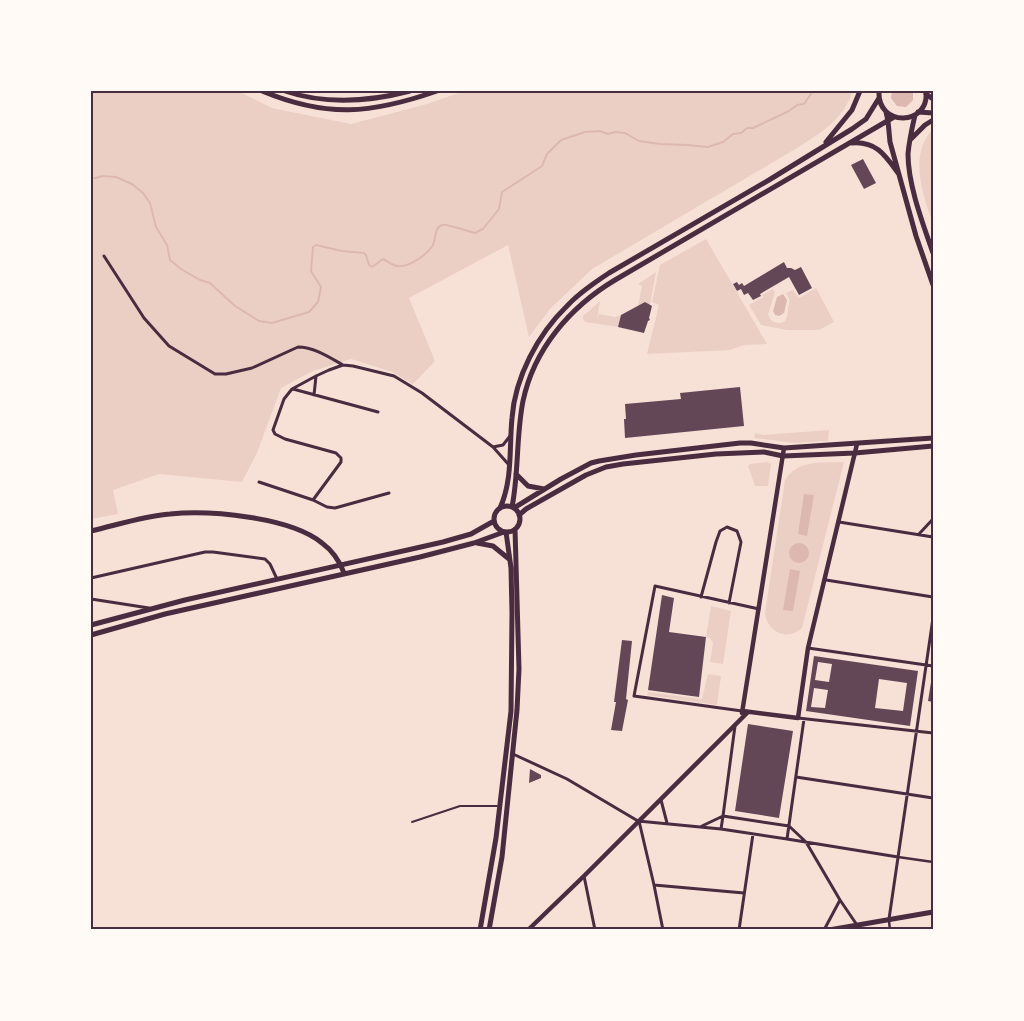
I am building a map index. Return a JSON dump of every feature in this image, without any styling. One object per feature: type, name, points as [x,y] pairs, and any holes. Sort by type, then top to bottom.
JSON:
[{"type":"main road","points":[[262,91],[305,106],[340,110],[382,107],[437,91]]},
{"type":"main road","points":[[285,91],[325,100],[355,101],[374,100],[410,91]]},
{"type":"main road","points":[[822,147],[852,110],[860,91]]},
{"type":"main road","points":[[879,91],[880,103],[886,112],[890,142],[916,236],[933,285]]},
{"type":"main road","points":[[926,93],[933,93]]},
{"type":"main road","points":[[926,93],[933,98]]},
{"type":"main road","points":[[926,93],[925,102],[917,114],[908,155],[910,172],[921,216],[933,253]]},
{"type":"main road","points":[[505,532],[497,528],[494,520],[495,513],[500,508],[508,489],[515,398],[526,366],[545,333],[566,307],[577,296],[609,273],[770,180],[866,119],[879,98]]},
{"type":"main road","points":[[886,112],[901,119],[917,114],[933,113]]},
{"type":"main road","points":[[489,930],[502,857],[513,754],[518,669],[515,529],[519,523],[519,515],[513,508],[520,422],[526,392],[536,365],[544,349],[572,313],[594,294],[894,117]]},
{"type":"main road","points":[[910,140],[933,120]]},
{"type":"main road","points":[[848,144],[862,142],[871,145],[887,159],[900,177]]},
{"type":"main road","points":[[500,508],[513,508],[591,464],[636,454],[740,443],[784,448],[933,438]]},
{"type":"main road","points":[[519,515],[526,508],[586,475],[606,467],[716,454],[764,452],[783,456],[855,453],[933,446]]},
{"type":"main road","points":[[516,474],[528,486],[545,489]]},
{"type":"main road","points":[[91,531],[168,514],[194,513],[237,516],[295,528],[310,535],[323,543],[341,564],[344,574]]},
{"type":"main road","points":[[91,625],[150,608],[471,534],[494,520]]},
{"type":"main road","points":[[91,635],[165,614],[474,543],[515,529]]},
{"type":"main road","points":[[480,930],[500,807],[511,711],[512,613],[510,559],[505,532]]},
{"type":"main road","points":[[474,543],[493,546],[510,559]]},
{"type":"main road","points":[[829,930],[933,912]]},
{"type":"street","points":[[104,256],[144,318],[169,346],[215,374],[226,374],[252,368],[298,348],[305,347],[315,350],[343,365],[370,369],[394,376],[422,393],[493,447],[510,465]]},
{"type":"street","points":[[313,500],[341,462],[341,458],[336,453],[285,439],[275,434],[273,430],[274,423],[284,399],[292,389],[316,376],[343,365]]},
{"type":"street","points":[[314,395],[316,376]]},
{"type":"street","points":[[292,389],[378,412]]},
{"type":"street","points":[[493,447],[503,445],[511,435]]},
{"type":"street","points":[[798,718],[808,648],[826,580],[857,444]]},
{"type":"street","points":[[528,930],[742,718],[745,711],[784,448]]},
{"type":"street","points":[[259,482],[313,500],[327,507],[336,508],[389,493]]},
{"type":"street","points":[[918,535],[933,520]]},
{"type":"street","points":[[839,522],[933,538]]},
{"type":"street","points":[[701,597],[720,531],[727,527],[737,531],[741,542],[729,603]]},
{"type":"street","points":[[91,578],[213,552],[265,559],[270,564],[277,579]]},
{"type":"street","points":[[826,580],[933,596]]},
{"type":"street","points":[[759,609],[655,586],[634,696],[804,719],[933,733]]},
{"type":"street","points":[[91,599],[150,608]]},
{"type":"street","points":[[890,930],[888,919],[933,618]]},
{"type":"street","points":[[808,648],[933,666]]},
{"type":"street","points":[[787,839],[804,719]]},
{"type":"street","points":[[721,829],[735,724]]},
{"type":"street","points":[[513,754],[531,761],[606,801],[638,821],[701,826],[933,862]]},
{"type":"street","points":[[796,777],[933,798]]},
{"type":"street","points":[[661,799],[667,823]]},
{"type":"street","points":[[701,826],[723,816],[789,826],[806,842],[857,925]]},
{"type":"street","points":[[638,821],[663,930]]},
{"type":"street","points":[[738,930],[754,834]]},
{"type":"street","points":[[584,876],[595,930]]},
{"type":"street","points":[[654,885],[744,893]]},
{"type":"street","points":[[824,930],[840,900]]},
{"type":"lane","points":[[412,822],[460,806],[500,807]]},
{"type":"shaded area","points":[[91,91],[238,91],[272,108],[351,124],[427,104],[464,91],[853,91],[837,118],[815,137],[592,269],[550,309],[529,337],[508,245],[409,298],[435,361],[413,384],[392,372],[351,359],[313,371],[281,388],[257,453],[242,482],[159,474],[113,490],[118,514],[91,519]]},
{"type":"shaded area","points":[[892,91],[913,91],[913,100],[906,107],[897,106],[891,98]]},
{"type":"shaded area","points":[[933,129],[933,224],[922,188],[919,163],[925,139]]},
{"type":"shaded area","points":[[706,239],[767,344],[744,345],[730,350],[647,354],[659,305],[652,302],[660,265]]},
{"type":"shaded area","points":[[656,272],[650,305],[645,302],[638,306],[642,286],[638,284]]},
{"type":"shaded area","points":[[816,288],[834,322],[819,330],[787,330],[761,325],[749,305],[773,289],[775,292],[768,315],[772,321],[782,323],[787,318],[790,300],[786,293],[793,290],[799,298]]},
{"type":"shaded area","points":[[783,294],[787,300],[784,313],[779,316],[775,315],[773,311],[777,297]]},
{"type":"shaded area","points":[[600,301],[597,320],[599,314],[615,317],[621,315],[618,327],[585,322],[582,317]]},
{"type":"shaded area","points":[[829,430],[828,441],[794,443],[754,438],[755,433],[763,435]]},
{"type":"shaded area","points":[[768,462],[771,464],[768,486],[755,486],[748,466],[750,464]]},
{"type":"shaded area","points":[[844,462],[802,628],[791,634],[782,634],[770,626],[765,613],[785,480],[790,473],[804,465]]},
{"type":"shaded area","points":[[804,494],[814,495],[807,536],[798,534]]},
{"type":"shaded area","points":[[795,543],[803,543],[809,549],[809,557],[803,563],[795,563],[789,557],[789,549]]},
{"type":"shaded area","points":[[790,569],[800,571],[793,611],[783,610]]},
{"type":"shaded area","points":[[711,606],[731,611],[723,664],[710,662],[713,643],[710,638],[706,637]]},
{"type":"shaded area","points":[[708,674],[721,676],[717,705],[647,695],[648,692],[702,699]]},
{"type":"building","points":[[863,159],[876,183],[864,189],[851,165]]},
{"type":"building","points":[[784,262],[787,268],[795,270],[801,267],[812,288],[799,295],[789,277],[753,300],[748,293],[744,295],[741,289],[737,291],[733,284],[737,282],[739,285],[742,283],[744,286]]},
{"type":"building","points":[[645,302],[652,306],[650,320],[644,333],[618,327],[621,315]]},
{"type":"building","points":[[740,387],[744,426],[625,438],[625,404],[681,399],[680,393]]},
{"type":"building","points":[[662,595],[674,598],[669,632],[706,637],[699,697],[648,690]]},
{"type":"building","points":[[622,640],[632,641],[626,699],[628,700],[622,731],[611,730],[616,702],[614,702]]},
{"type":"building","points":[[814,656],[918,671],[910,726],[806,711]],"holes":[[[818,662],[832,664],[829,682],[815,680]],[[879,679],[907,683],[903,711],[875,708]],[[814,688],[828,690],[825,708],[811,707]]]},
{"type":"building","points":[[933,677],[933,702],[928,701]]},
{"type":"building","points":[[748,724],[793,731],[779,818],[735,811]]},
{"type":"building","points":[[530,769],[541,775],[541,778],[529,783]]},
{"type":"waterway","points":[[91,179],[103,176],[116,177],[132,184],[143,193],[150,203],[156,227],[167,245],[170,260],[200,280],[210,283],[235,306],[259,321],[272,323],[309,312],[318,302],[321,287],[311,271],[313,247],[316,245],[342,251],[364,253],[369,265],[372,267],[383,259],[397,266],[406,265],[422,257],[430,249],[434,243],[439,226],[448,225],[475,233],[483,229],[499,209],[502,192],[542,166],[547,154],[561,140],[585,132],[600,131],[608,134],[615,132],[625,133],[639,141],[708,147],[723,142],[733,134],[741,133],[747,128],[753,128],[789,111],[797,105],[804,104],[813,91]]}]
